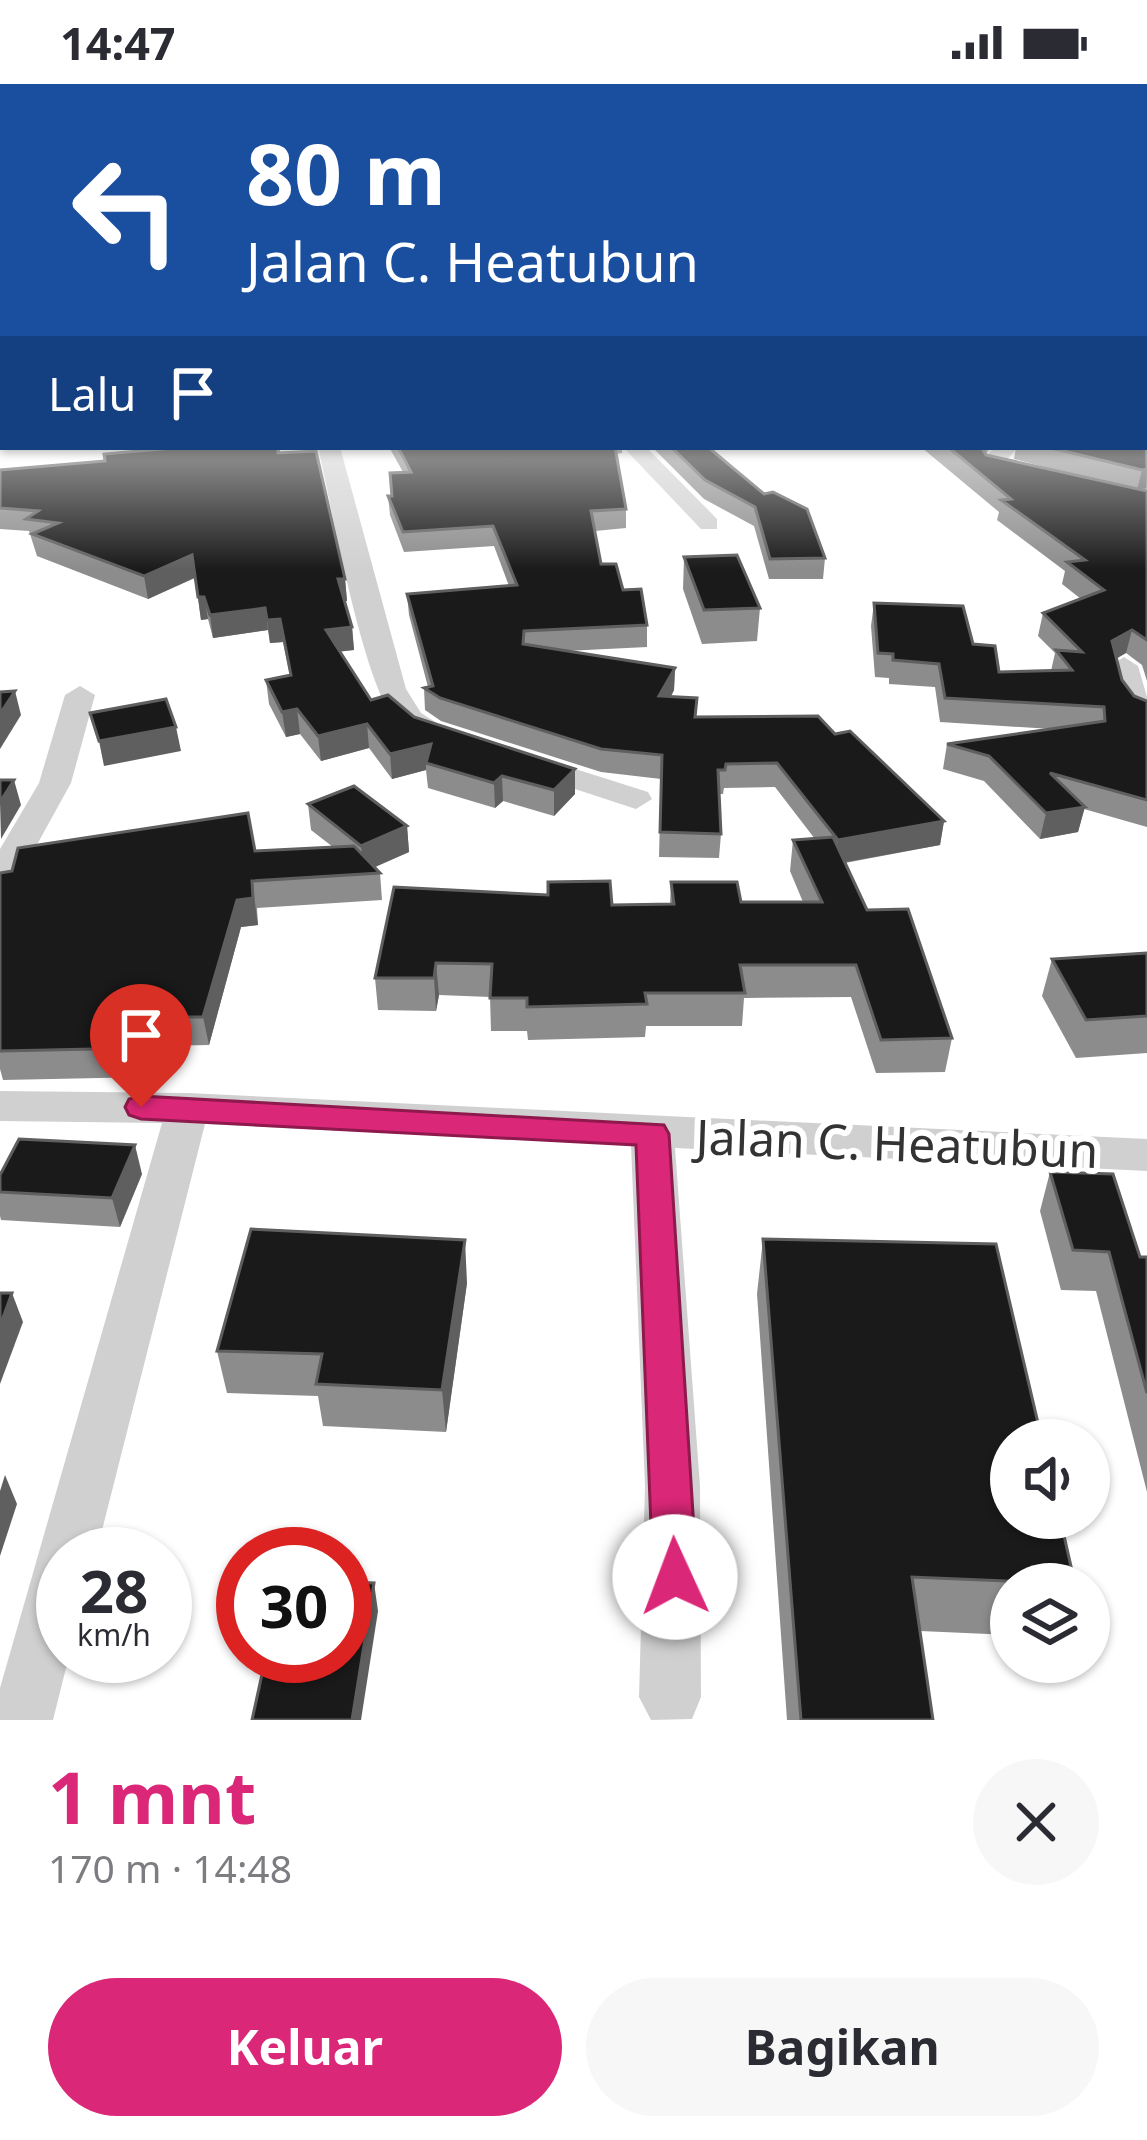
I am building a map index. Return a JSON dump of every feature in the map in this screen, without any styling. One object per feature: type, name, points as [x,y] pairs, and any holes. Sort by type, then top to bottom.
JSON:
[{"type":"street","points":[[330,450],[391,688],[410,719],[428,731],[636,799]]},
{"type":"street","points":[[637,450],[709,524]]},
{"type":"street","points":[[1004,450],[992,465],[1055,483]]},
{"type":"street","points":[[1124,666],[1131,698],[1147,716]]},
{"type":"street","points":[[0,880],[55,783],[80,695]]},
{"type":"street","name":"Jalan C. Heatubun","points":[[0,1106],[188,1108],[1147,1155]]},
{"type":"street","points":[[74,1527],[188,1108]]},
{"type":"street","points":[[652,1134],[674,1511],[676,1610],[670,1697]]},
{"type":"street","points":[[22,1720],[36,1668]]},
{"type":"building","points":[[400,450],[616,450],[626,509],[591,511],[601,564],[616,564],[623,590],[641,589],[647,625],[524,631],[523,644],[675,668],[659,696],[697,698],[695,717],[818,716],[835,734],[850,731],[944,821],[838,840],[777,763],[726,764],[725,770],[718,770],[721,834],[660,832],[662,755],[601,749],[440,698],[424,688],[433,686],[407,594],[517,585],[493,526],[403,532],[388,496],[392,496],[390,473],[411,472]]},
{"type":"building","points":[[674,450],[712,450],[764,494],[773,492],[807,509],[825,558],[770,559],[755,507],[705,480]]},
{"type":"building","points":[[952,450],[983,450],[986,455],[1147,491],[1147,640],[1132,630],[1112,641],[1122,680],[1134,696],[1147,701],[1147,800],[1050,773],[1085,807],[1046,813],[989,756],[947,744],[1105,721],[1104,707],[945,698],[939,664],[893,660],[893,654],[878,653],[874,603],[963,606],[973,644],[995,646],[999,672],[1072,670],[1056,650],[1082,652],[1043,613],[1104,590],[1067,562],[1085,560],[1001,500],[1011,499]]},
{"type":"building","points":[[1059,450],[1146,450],[1147,469]]},
{"type":"building","points":[[316,451],[345,579],[338,579],[352,627],[326,630],[371,700],[388,695],[414,717],[575,769],[554,790],[502,776],[494,783],[426,763],[431,744],[390,754],[367,724],[318,736],[297,709],[282,712],[266,680],[291,675],[280,619],[267,620],[265,608],[210,615],[204,597],[198,597],[192,555],[144,576],[32,534],[58,523],[26,519],[38,511],[0,508],[0,470],[105,461],[104,454]]},
{"type":"building","points":[[737,555],[760,608],[704,610],[684,557]]},
{"type":"building","points":[[15,691],[0,714],[0,692]]},
{"type":"building","points":[[166,699],[176,727],[99,741],[90,713]]},
{"type":"building","points":[[0,780],[14,780],[0,802]]},
{"type":"building","points":[[354,786],[407,826],[361,846],[308,804]]},
{"type":"building","points":[[248,813],[255,851],[354,846],[380,873],[252,881],[253,898],[237,900],[203,1017],[150,1017],[141,1048],[0,1051],[0,873],[12,871],[18,848]]},
{"type":"building","points":[[833,837],[867,910],[908,909],[952,1038],[881,1040],[856,965],[740,965],[745,993],[645,993],[647,1004],[527,1007],[527,998],[490,998],[492,964],[436,963],[434,978],[375,978],[394,887],[548,895],[548,882],[610,881],[612,905],[674,904],[671,882],[737,882],[741,902],[822,902],[793,840]]},
{"type":"building","points":[[1147,953],[1147,1016],[1086,1020],[1052,959]]},
{"type":"building","points":[[19,1139],[135,1145],[112,1198],[0,1192],[0,1175]]},
{"type":"building","points":[[1050,1172],[1113,1174],[1140,1257],[1147,1257],[1147,1393],[1109,1252],[1073,1250]]},
{"type":"building","points":[[251,1229],[465,1240],[442,1390],[316,1384],[322,1354],[217,1351]]},
{"type":"building","points":[[763,1239],[996,1244],[1037,1419],[990,1419],[990,1539],[1065,1539],[1070,1563],[990,1563],[990,1580],[912,1577],[933,1720],[801,1720]]},
{"type":"building","points":[[0,1293],[12,1293],[0,1326]]},
{"type":"building","points":[[260,1683],[358,1683],[352,1720],[252,1720]]},
{"type":"route","points":[[141,1107],[652,1134],[675,1577]]}]
